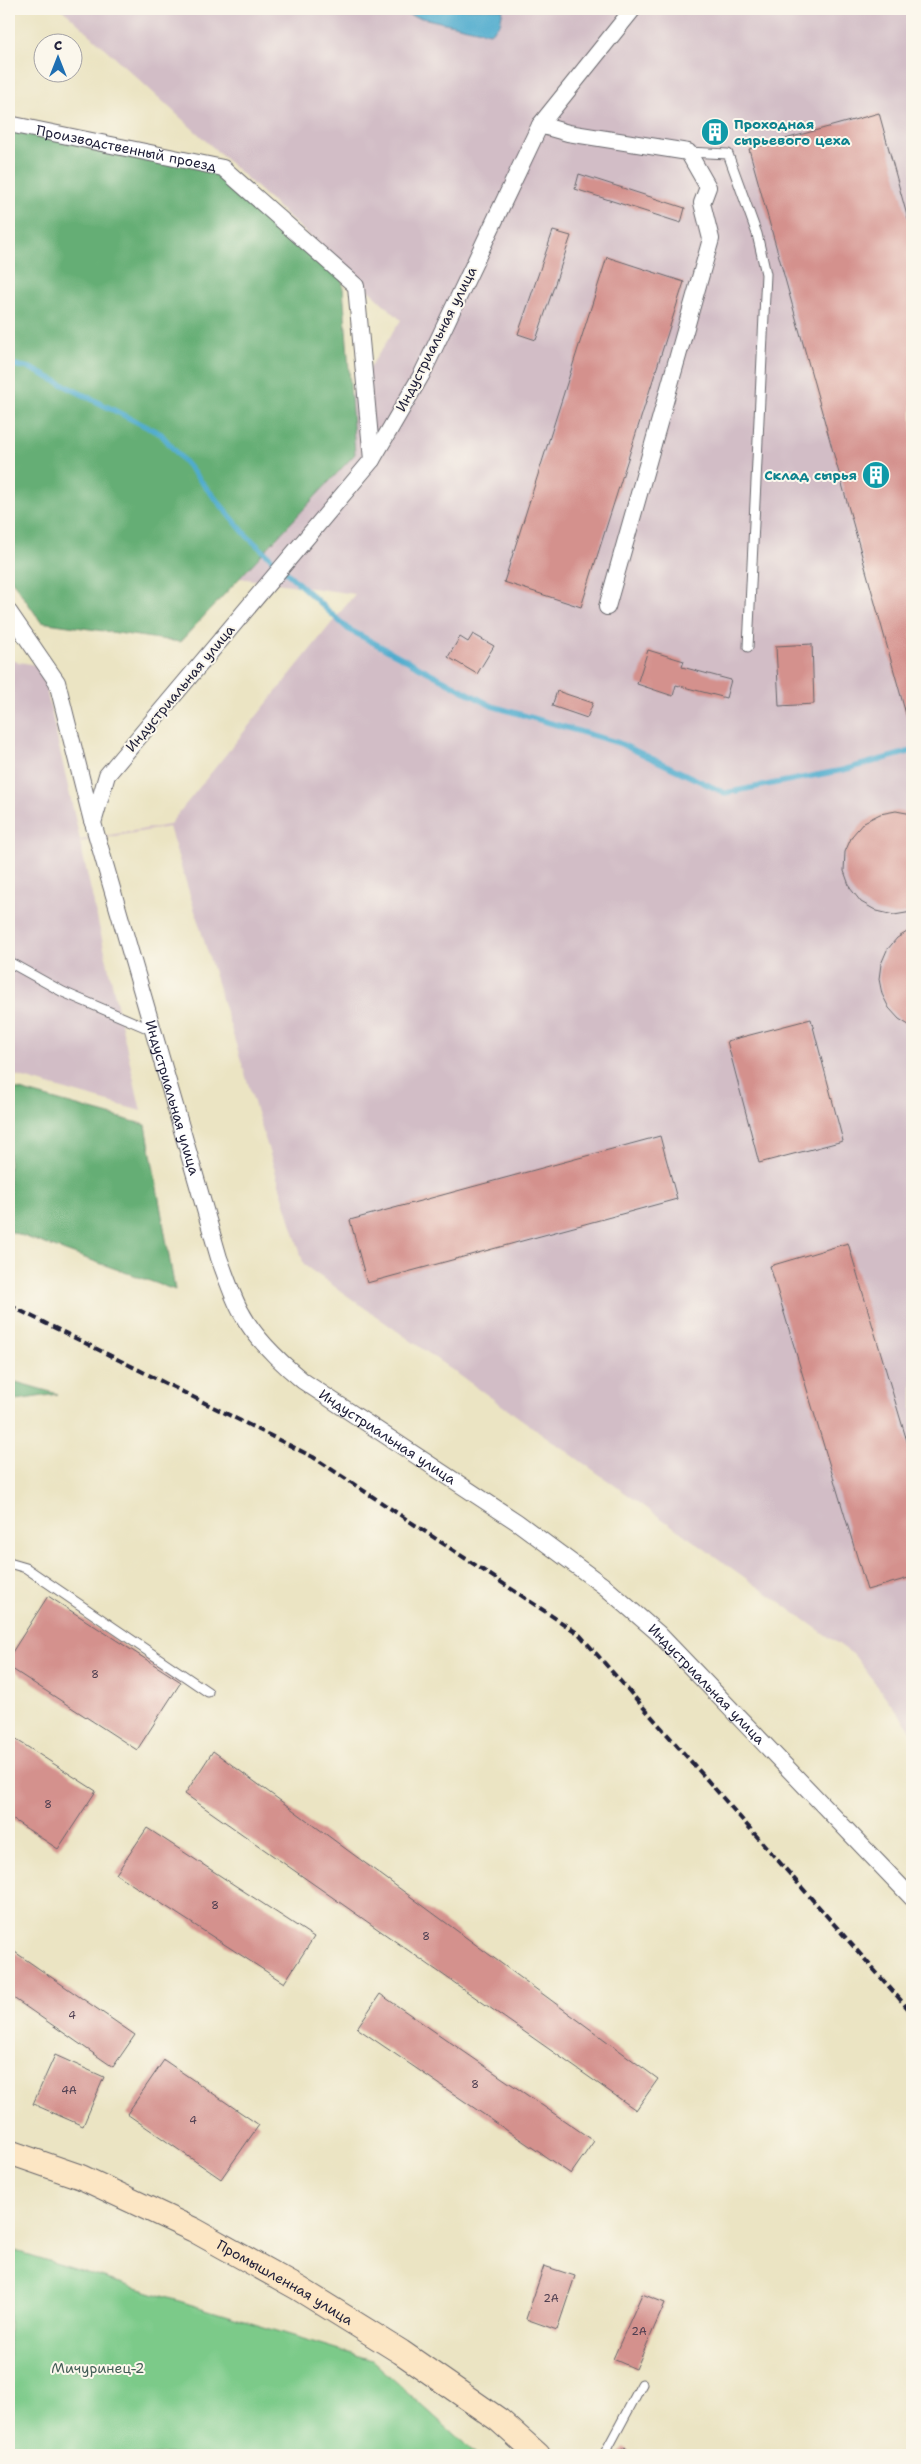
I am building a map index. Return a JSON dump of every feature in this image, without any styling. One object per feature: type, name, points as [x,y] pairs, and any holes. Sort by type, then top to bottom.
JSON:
[{"type":"main road","name":"Промышленная улица","points":[[9,2152],[81,2176],[194,2230],[298,2288],[401,2352],[499,2420],[538,2455]]},
{"type":"street","name":"Индустриальная улица","points":[[633,9],[540,125],[422,374],[372,460],[106,774],[92,823],[218,1258],[241,1313],[262,1342],[303,1381],[517,1522],[612,1593],[658,1633],[912,1898]]},
{"type":"street","name":"Производственный проезд","points":[[9,124],[223,168],[356,286],[372,460]]},
{"type":"street","points":[[540,125],[568,133],[688,152],[708,187],[702,203],[711,239],[607,607]]},
{"type":"street","points":[[9,612],[57,682],[92,823]]},
{"type":"lane","points":[[688,152],[728,154],[757,234],[766,274],[748,647]]},
{"type":"lane","points":[[9,962],[63,992],[152,1030]]},
{"type":"lane","points":[[9,1563],[26,1568],[208,1692]]},
{"type":"lane","points":[[604,2455],[642,2384]]},
{"type":"shaded area","points":[[62,9],[912,9],[912,1732],[854,1655],[304,1265],[169,827],[80,842],[141,1111],[9,1074],[9,660],[41,666],[80,840],[169,825],[355,594],[232,577],[401,320]]},
{"type":"green space","points":[[9,124],[223,168],[342,273],[355,454],[180,642],[41,622],[9,576]]},
{"type":"green space","points":[[9,1087],[146,1125],[175,1290],[9,1231]]},
{"type":"green space","points":[[9,1380],[58,1394],[9,1401]]},
{"type":"green space","name":"Мичуринец-2","points":[[9,2249],[372,2360],[477,2455],[9,2455]]},
{"type":"water","points":[[381,9],[503,9],[500,24],[490,33]]},
{"type":"building","name":"Склад сырья","points":[[879,113],[912,234],[912,716],[907,718],[749,149]]},
{"type":"building","name":"Проходная сырьевого цеха","points":[[707,124],[722,124],[722,140],[707,140]]},
{"type":"building","points":[[579,174],[685,208],[681,223],[575,189]]},
{"type":"building","points":[[553,231],[571,236],[536,340],[518,334]]},
{"type":"building","points":[[607,257],[684,282],[581,607],[504,582]]},
{"type":"building","points":[[473,634],[494,646],[477,674],[448,657],[460,637],[468,642]]},
{"type":"building","points":[[812,644],[814,704],[779,706],[776,646]]},
{"type":"building","points":[[648,650],[684,661],[682,667],[731,680],[726,698],[676,685],[673,696],[637,684]]},
{"type":"building","points":[[557,691],[593,703],[587,718],[552,706]]},
{"type":"building","points":[[896,811],[912,814],[912,912],[894,915],[877,911],[861,902],[850,888],[844,871],[845,852],[852,836],[864,822],[880,814]]},
{"type":"building","points":[[912,929],[912,1027],[899,1019],[889,1008],[882,994],[879,979],[881,964],[887,950],[897,938]]},
{"type":"building","points":[[811,1019],[843,1141],[759,1163],[727,1041]]},
{"type":"building","points":[[660,1136],[677,1199],[367,1283],[350,1220]]},
{"type":"building","points":[[848,1243],[912,1458],[912,1577],[867,1590],[770,1266]]},
{"type":"building","points":[[48,1596],[181,1682],[137,1750],[9,1667],[9,1657]]},
{"type":"building","points":[[9,1735],[96,1791],[58,1849],[9,1817]]},
{"type":"building","points":[[213,1751],[658,2079],[636,2110],[185,1794]]},
{"type":"building","points":[[147,1828],[314,1937],[284,1983],[116,1874]]},
{"type":"building","points":[[9,1948],[135,2035],[113,2067],[9,1995]]},
{"type":"building","points":[[380,1994],[594,2141],[571,2174],[357,2028]]},
{"type":"building","points":[[55,2055],[104,2077],[83,2126],[33,2104]]},
{"type":"building","points":[[164,2060],[259,2125],[221,2179],[127,2114]]},
{"type":"building","points":[[544,2266],[575,2276],[557,2330],[526,2319]]},
{"type":"building","points":[[642,2294],[665,2303],[636,2369],[613,2359]]},
{"type":"building","points":[[625,2447],[633,2455],[616,2455]]},
{"type":"waterway","points":[[9,364],[30,368],[161,434],[247,536],[348,629],[492,706],[619,743],[725,793],[843,770],[912,751]]},
{"type":"railway","points":[[9,1305],[313,1457],[579,1634],[912,2013]]},
{"type":"place","name":"Проходная сырьевого цеха","points":[[715,132]]},
{"type":"place","name":"Склад сырья","points":[[876,475]]}]
